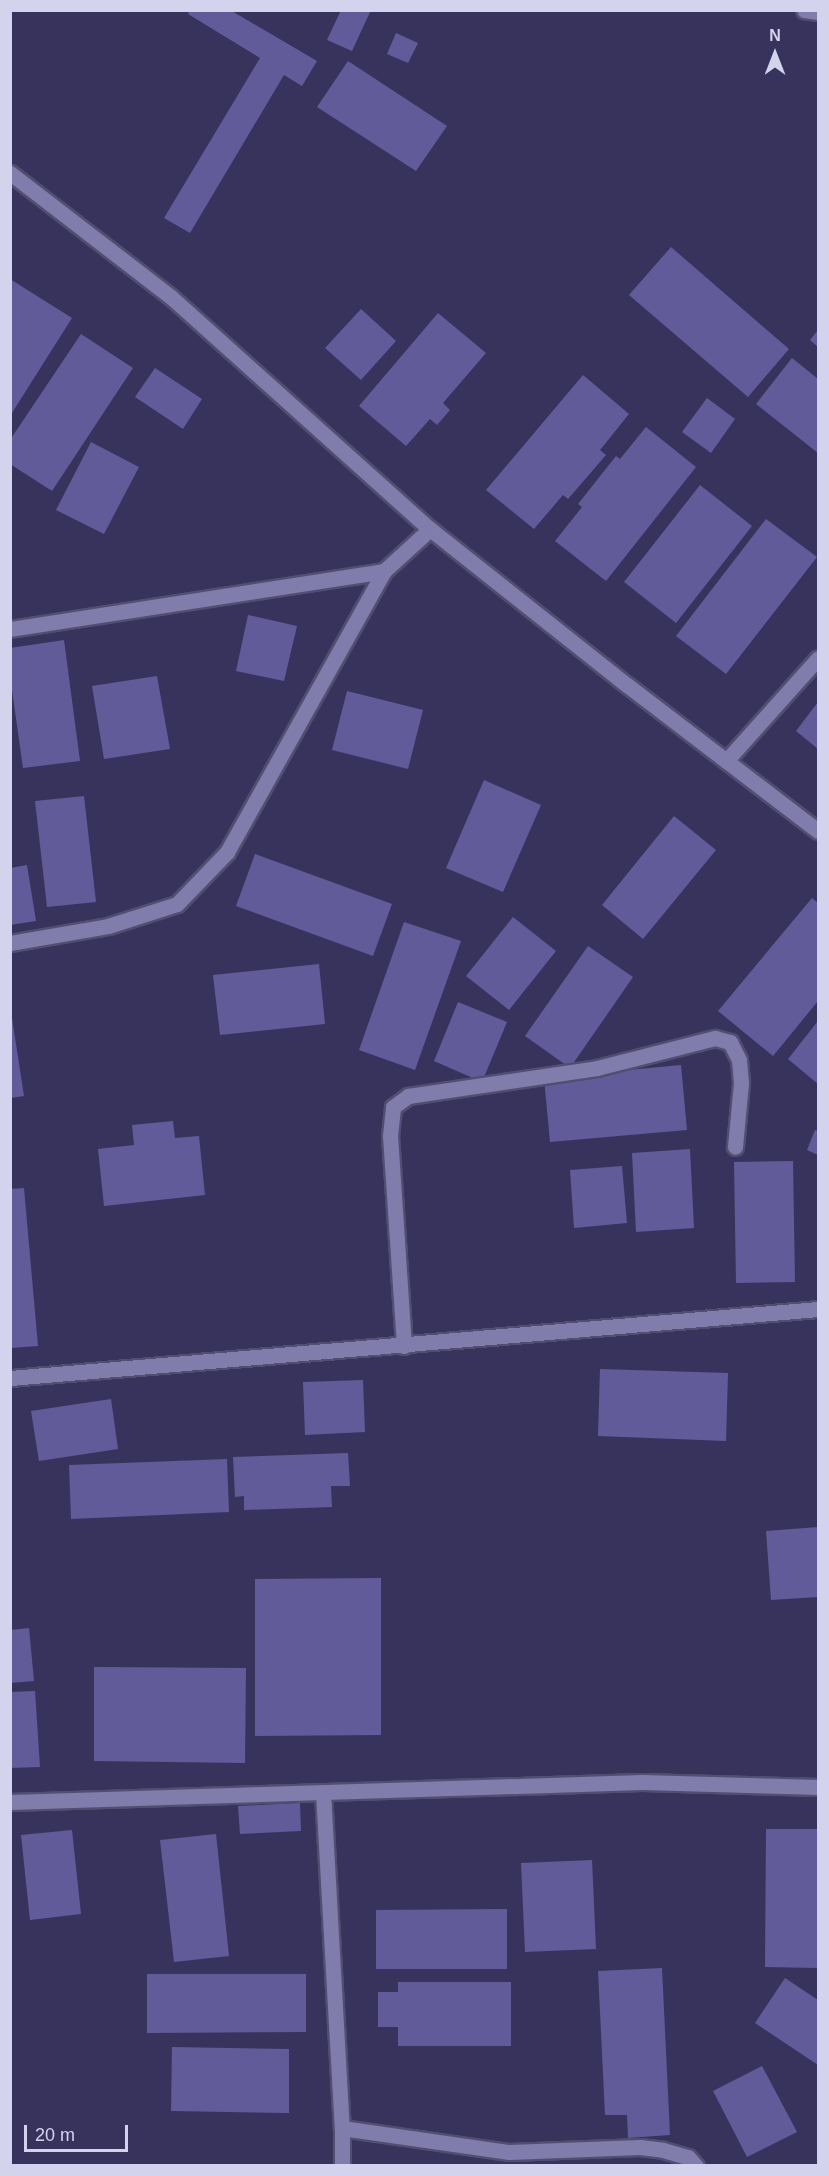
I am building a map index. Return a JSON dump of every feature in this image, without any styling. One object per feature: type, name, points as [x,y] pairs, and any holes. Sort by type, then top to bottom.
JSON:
[{"type":"street","points":[[804,10],[819,12]]},
{"type":"street","points":[[10,173],[171,297],[430,529],[819,831]]},
{"type":"street","points":[[10,943],[108,926],[177,904],[226,852],[384,571],[430,529]]},
{"type":"street","points":[[10,629],[384,571]]},
{"type":"street","points":[[726,760],[819,658]]},
{"type":"street","points":[[404,1346],[390,1136],[393,1107],[408,1096],[597,1068],[715,1038],[730,1042],[739,1060],[741,1083],[735,1147]]},
{"type":"street","points":[[10,1378],[819,1310]]},
{"type":"street","points":[[10,1802],[642,1782],[819,1787]]},
{"type":"street","points":[[323,1792],[342,2128],[342,2166]]},
{"type":"street","points":[[342,2128],[508,2152],[640,2147],[688,2157],[696,2166]]},
{"type":"building","points":[[190,10],[230,10],[317,61],[302,86],[284,75],[190,233],[164,218],[260,58],[188,14]]},
{"type":"building","points":[[341,10],[371,10],[352,51],[327,40]]},
{"type":"building","points":[[396,33],[418,43],[408,63],[387,54]]},
{"type":"building","points":[[348,61],[447,126],[416,171],[317,107]]},
{"type":"building","points":[[671,247],[789,349],[748,397],[629,295]]},
{"type":"building","points":[[10,279],[72,318],[10,416]]},
{"type":"building","points":[[361,309],[396,341],[361,380],[325,348]]},
{"type":"building","points":[[438,313],[486,353],[443,403],[450,410],[437,425],[430,419],[406,446],[359,406]]},
{"type":"building","points":[[818,330],[818,347],[810,340]]},
{"type":"building","points":[[81,334],[133,368],[52,491],[10,464],[10,440]]},
{"type":"building","points":[[792,358],[818,379],[818,453],[756,404]]},
{"type":"building","points":[[155,368],[202,399],[183,429],[135,397]]},
{"type":"building","points":[[583,375],[629,414],[600,450],[606,455],[568,499],[563,495],[534,529],[486,490]]},
{"type":"building","points":[[707,398],[735,419],[711,453],[682,432]]},
{"type":"building","points":[[646,427],[696,467],[606,581],[555,541],[582,507],[578,504],[616,456],[620,459]]},
{"type":"building","points":[[91,442],[139,467],[104,534],[56,510]]},
{"type":"building","points":[[700,485],[752,526],[676,623],[624,582]]},
{"type":"building","points":[[766,519],[817,557],[726,674],[676,636]]},
{"type":"building","points":[[248,615],[297,626],[284,681],[236,671]]},
{"type":"building","points":[[64,640],[80,761],[23,768],[10,676],[10,648]]},
{"type":"building","points":[[157,676],[170,749],[104,759],[92,686]]},
{"type":"building","points":[[347,691],[423,710],[408,769],[332,750]]},
{"type":"building","points":[[818,702],[818,749],[796,731]]},
{"type":"building","points":[[484,780],[541,805],[503,892],[446,868]]},
{"type":"building","points":[[84,796],[96,902],[47,907],[35,801]]},
{"type":"building","points":[[674,816],[716,850],[643,939],[602,905]]},
{"type":"building","points":[[255,854],[392,904],[373,956],[236,906]]},
{"type":"building","points":[[27,865],[36,921],[10,925],[10,868]]},
{"type":"building","points":[[812,898],[818,903],[818,1001],[773,1056],[718,1011]]},
{"type":"building","points":[[513,917],[556,951],[509,1010],[466,976]]},
{"type":"building","points":[[404,922],[461,941],[415,1070],[359,1050]]},
{"type":"building","points":[[588,946],[633,977],[570,1068],[525,1036]]},
{"type":"building","points":[[319,964],[325,1024],[220,1035],[213,975]]},
{"type":"building","points":[[458,1002],[507,1022],[482,1082],[434,1061]]},
{"type":"building","points":[[10,1005],[24,1096],[10,1098]]},
{"type":"building","points":[[818,1021],[818,1084],[788,1059]]},
{"type":"building","points":[[681,1065],[687,1130],[550,1142],[544,1078]]},
{"type":"building","points":[[173,1121],[175,1138],[199,1136],[205,1195],[104,1206],[98,1149],[134,1145],[132,1125]]},
{"type":"building","points":[[815,1130],[818,1131],[818,1155],[807,1150]]},
{"type":"building","points":[[690,1149],[694,1228],[636,1232],[632,1153]]},
{"type":"building","points":[[793,1161],[795,1282],[736,1283],[734,1162]]},
{"type":"building","points":[[622,1166],[627,1223],[574,1228],[570,1170]]},
{"type":"building","points":[[24,1188],[38,1346],[10,1348],[10,1189]]},
{"type":"building","points":[[600,1369],[728,1373],[726,1441],[598,1436]]},
{"type":"building","points":[[363,1380],[365,1432],[305,1435],[303,1382]]},
{"type":"building","points":[[111,1399],[118,1449],[39,1461],[31,1411]]},
{"type":"building","points":[[348,1453],[350,1486],[331,1486],[332,1507],[244,1510],[244,1496],[235,1497],[233,1457]]},
{"type":"building","points":[[227,1459],[229,1512],[71,1519],[69,1465]]},
{"type":"building","points":[[818,1527],[818,1597],[771,1600],[766,1531]]},
{"type":"building","points":[[381,1578],[381,1735],[255,1736],[255,1579]]},
{"type":"building","points":[[29,1628],[34,1681],[10,1683],[10,1630]]},
{"type":"building","points":[[94,1667],[246,1668],[245,1763],[94,1761]]},
{"type":"building","points":[[35,1691],[40,1767],[10,1768],[10,1692]]},
{"type":"building","points":[[300,1803],[301,1831],[240,1834],[238,1806]]},
{"type":"building","points":[[766,1829],[818,1829],[818,1968],[765,1967]]},
{"type":"building","points":[[72,1830],[81,1914],[30,1920],[21,1835]]},
{"type":"building","points":[[216,1834],[229,1956],[174,1962],[160,1840]]},
{"type":"building","points":[[592,1860],[596,1949],[525,1952],[521,1863]]},
{"type":"building","points":[[507,1909],[507,1969],[376,1969],[376,1910]]},
{"type":"building","points":[[662,1968],[670,2135],[628,2138],[627,2115],[605,2115],[598,1971]]},
{"type":"building","points":[[147,1974],[306,1974],[306,2032],[147,2033]]},
{"type":"building","points":[[785,1978],[818,2000],[818,2065],[755,2023]]},
{"type":"building","points":[[398,1982],[511,1982],[511,2046],[398,2046],[398,2027],[378,2027],[378,1992],[398,1992]]},
{"type":"building","points":[[172,2047],[289,2049],[289,2113],[171,2111]]},
{"type":"building","points":[[762,2066],[797,2132],[747,2157],[713,2091]]}]
